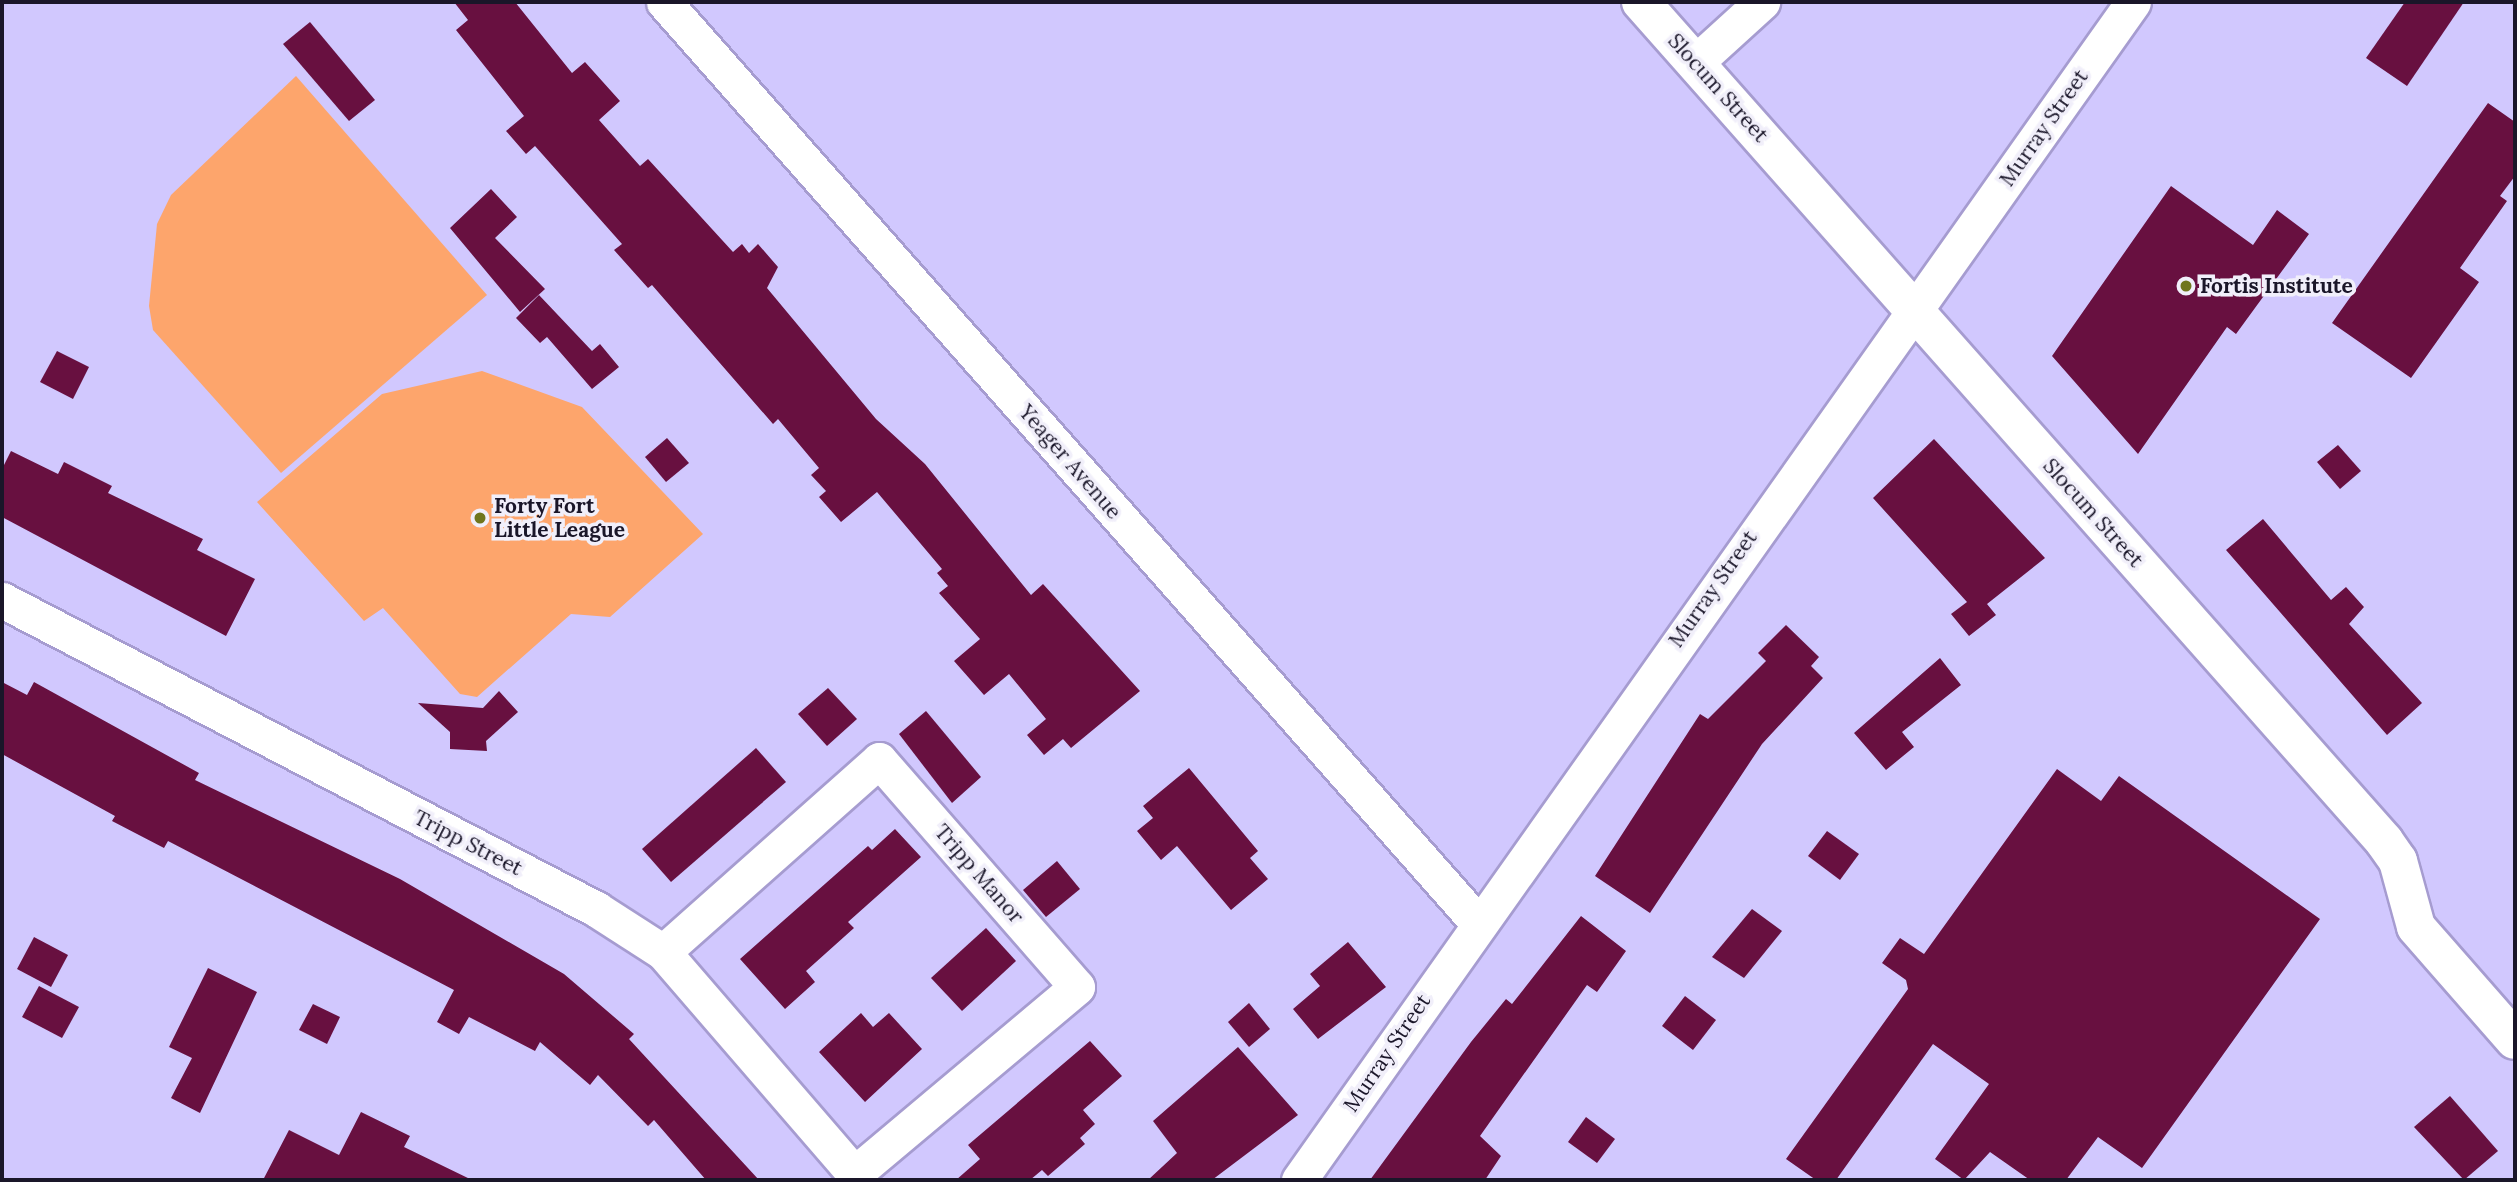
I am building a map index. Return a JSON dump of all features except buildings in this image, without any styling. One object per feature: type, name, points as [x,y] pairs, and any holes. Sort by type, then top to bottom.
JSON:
[{"type":"street","name":"Yeager Avenue","points":[[664,2],[1477,922]]},
{"type":"street","name":"Slocum Street","points":[[1641,2],[2385,841],[2398,861],[2416,927],[2515,1040]]},
{"type":"street","points":[[1695,63],[1762,2]]},
{"type":"street","name":"Murray Street","points":[[1300,1180],[1477,922],[2133,2]]},
{"type":"street","name":"Tripp Street","points":[[2,600],[596,909],[663,952],[857,1177]]},
{"type":"street","name":"Tripp Manor","points":[[663,952],[879,760],[1077,987],[857,1177]]},
{"type":"shaded area","points":[[296,76],[487,295],[281,473],[153,330],[149,306],[157,224],[171,195]]},
{"type":"shaded area","name":"Forty Fort Little League","points":[[482,371],[582,407],[703,534],[610,617],[571,614],[477,697],[460,694],[383,608],[364,621],[257,502],[382,394]]},
{"type":"place","name":"Fortis Institute","points":[[2186,286]]},
{"type":"place","name":"Forty Fort Little League","points":[[480,518]]}]
